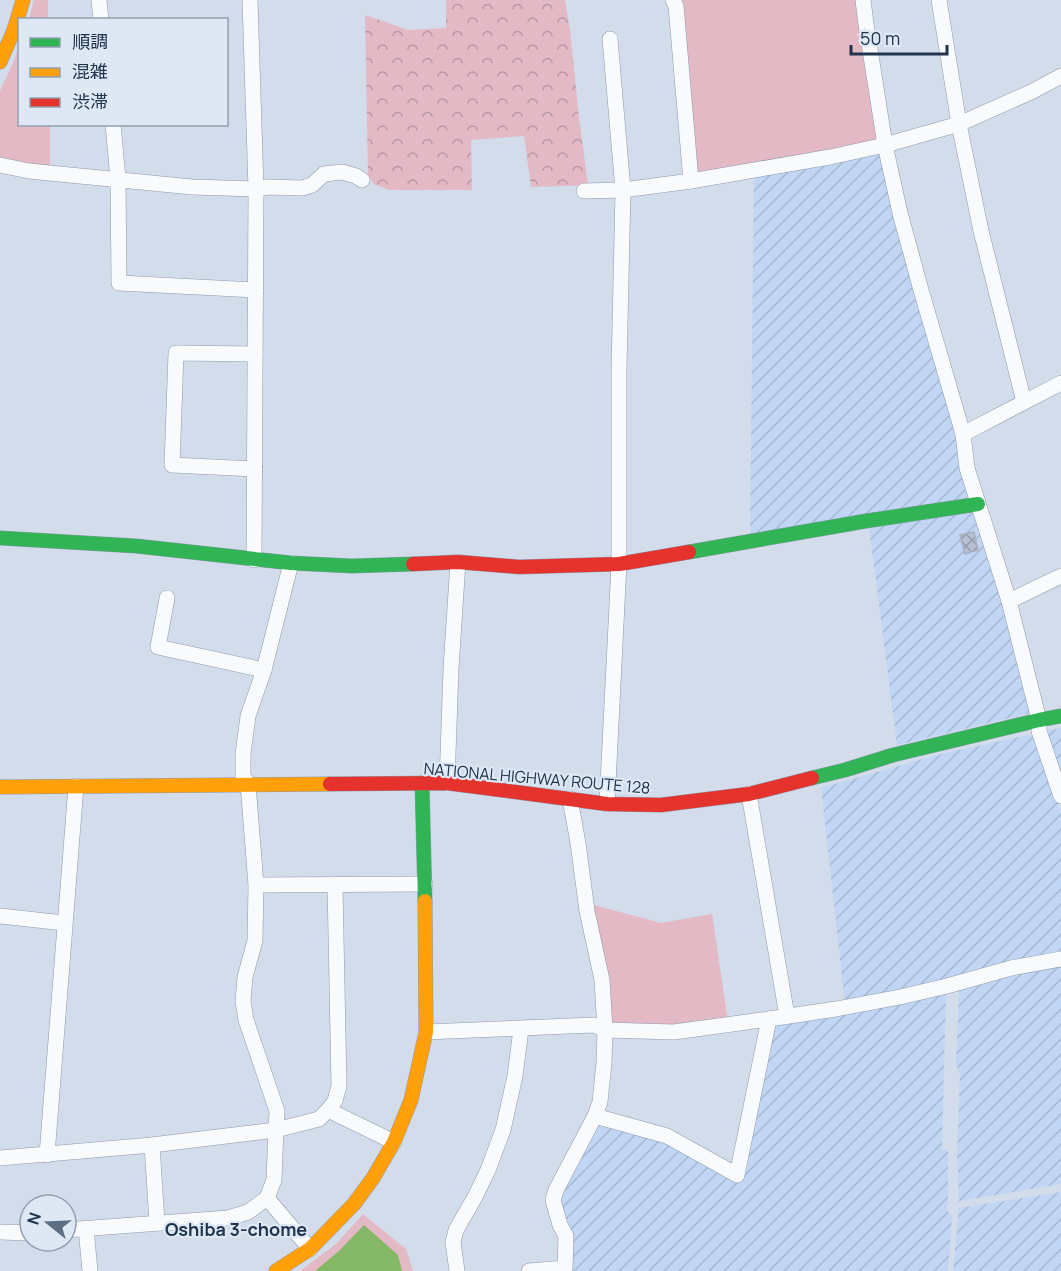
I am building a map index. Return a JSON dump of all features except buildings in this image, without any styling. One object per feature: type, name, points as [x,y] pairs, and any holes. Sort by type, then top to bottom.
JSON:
[{"type":"main road","points":[[0,62],[14,30],[23,0]]},
{"type":"main road","points":[[0,538],[136,546],[254,560],[352,566],[458,562],[519,567],[619,564],[978,504]]},
{"type":"main road","name":"NATIONAL HIGHWAY ROUTE 128","points":[[0,787],[447,783],[608,804],[661,805],[749,794],[845,770],[892,755],[1061,716]]},
{"type":"main road","points":[[276,1271],[310,1249],[354,1204],[373,1178],[394,1142],[411,1100],[426,1032],[422,783]]},
{"type":"street","points":[[99,0],[101,18]]},
{"type":"street","points":[[250,0],[256,189],[254,560]]},
{"type":"street","points":[[673,0],[676,6],[691,182]]},
{"type":"street","points":[[863,0],[885,145],[900,213],[963,434],[967,468],[1009,601],[1039,720],[1039,731],[1061,796]]},
{"type":"street","points":[[939,0],[959,124],[981,231],[1024,402]]},
{"type":"street","points":[[608,804],[619,564],[619,381],[623,190],[610,39]]},
{"type":"street","points":[[584,191],[623,190],[691,182],[885,145],[959,124],[1061,76]]},
{"type":"street","points":[[113,126],[118,179],[119,283],[256,290]]},
{"type":"street","points":[[0,165],[29,171],[192,187],[302,188],[312,185],[324,174],[342,172],[363,180]]},
{"type":"street","points":[[255,354],[176,353],[172,465],[255,469]]},
{"type":"street","points":[[963,434],[1061,383]]},
{"type":"street","points":[[447,783],[458,562]]},
{"type":"street","points":[[78,1229],[228,1218],[248,1212],[267,1198],[274,1180],[277,1111],[246,1020],[243,1000],[245,977],[255,941],[256,885],[248,784],[243,776],[243,754],[248,716],[264,670],[291,563]]},
{"type":"street","points":[[1009,601],[1061,576]]},
{"type":"street","points":[[167,598],[158,647],[264,670]]},
{"type":"street","points":[[46,1155],[76,786]]},
{"type":"street","points":[[749,794],[787,1016]]},
{"type":"street","points":[[529,1271],[565,1268],[566,1236],[560,1225],[553,1200],[556,1190],[596,1116],[602,1083],[605,1030],[602,980],[587,911],[570,799]]},
{"type":"street","points":[[256,885],[424,884]]},
{"type":"street","points":[[0,1158],[152,1145],[276,1130],[319,1119],[334,1101],[339,1086],[335,885]]},
{"type":"street","points":[[0,916],[64,924]]},
{"type":"street","points":[[426,1032],[594,1025],[605,1030],[674,1032],[836,1009],[900,997],[1011,968],[1061,959]]},
{"type":"street","points":[[596,1116],[667,1136],[738,1175],[769,1019]]},
{"type":"street","points":[[458,1271],[453,1242],[456,1230],[488,1170],[503,1130],[515,1076],[520,1029]]},
{"type":"street","points":[[328,1110],[394,1142]]},
{"type":"street","points":[[152,1145],[157,1223]]},
{"type":"street","points":[[267,1198],[310,1249]]},
{"type":"street","points":[[86,1228],[90,1271]]},
{"type":"street","points":[[0,1233],[18,1233]]},
{"type":"shaded area","points":[[881,151],[959,428],[954,434],[970,491],[968,500],[750,536],[754,177]]},
{"type":"shaded area","points":[[970,512],[980,516],[1030,713],[897,745],[869,527]]},
{"type":"shaded area","points":[[1061,728],[1061,775],[1046,731]]},
{"type":"shaded area","points":[[1028,735],[1036,739],[1061,814],[1061,955],[845,1003],[821,788],[937,755]]},
{"type":"shaded area","points":[[1061,966],[1061,1184],[959,1201],[957,1155],[960,1073],[956,1065],[959,990],[1009,975]]},
{"type":"shaded area","points":[[946,994],[942,1150],[948,1150],[946,1209],[952,1217],[948,1271],[572,1271],[571,1231],[561,1198],[599,1126],[662,1138],[716,1172],[741,1183],[742,1169],[775,1022]]},
{"type":"shaded area","points":[[1061,1192],[1061,1271],[953,1271],[959,1208]]},
{"type":"shaded area","points":[[364,1225],[398,1255],[402,1271],[315,1271],[339,1251]]},
{"type":"green space","points":[[34,0],[48,0],[48,18],[29,18]]},
{"type":"green space","points":[[446,0],[565,0],[588,185],[531,187],[524,136],[471,140],[472,190],[389,190],[374,184],[368,175],[365,15],[408,30],[446,28]]},
{"type":"green space","points":[[680,0],[857,0],[880,141],[695,173]]},
{"type":"green space","points":[[18,49],[18,126],[50,126],[50,167],[0,160],[0,91]]},
{"type":"green space","points":[[590,904],[661,923],[712,914],[728,1022],[672,1030],[611,1026]]},
{"type":"green space","points":[[363,1214],[406,1249],[413,1271],[300,1271],[336,1244]]},
{"type":"traffic: fast","points":[[689,552],[978,504]]},
{"type":"traffic: fast","points":[[0,538],[136,546],[291,563],[352,566],[413,564]]},
{"type":"traffic: fast","points":[[812,778],[893,755],[1061,716]]},
{"type":"traffic: fast","points":[[422,783],[425,901]]},
{"type":"traffic: slow","points":[[0,62],[14,30],[23,0]]},
{"type":"traffic: slow","points":[[0,787],[330,784]]},
{"type":"traffic: slow","points":[[276,1271],[310,1249],[354,1204],[373,1178],[394,1142],[411,1100],[426,1032],[425,901]]},
{"type":"traffic: jam","points":[[413,564],[458,562],[519,567],[619,564],[689,552]]},
{"type":"traffic: jam","points":[[330,784],[447,783],[607,804],[661,805],[749,794],[812,778]]},
{"type":"district","name":"Oshiba 3-chome","points":[[236,1229]]}]
